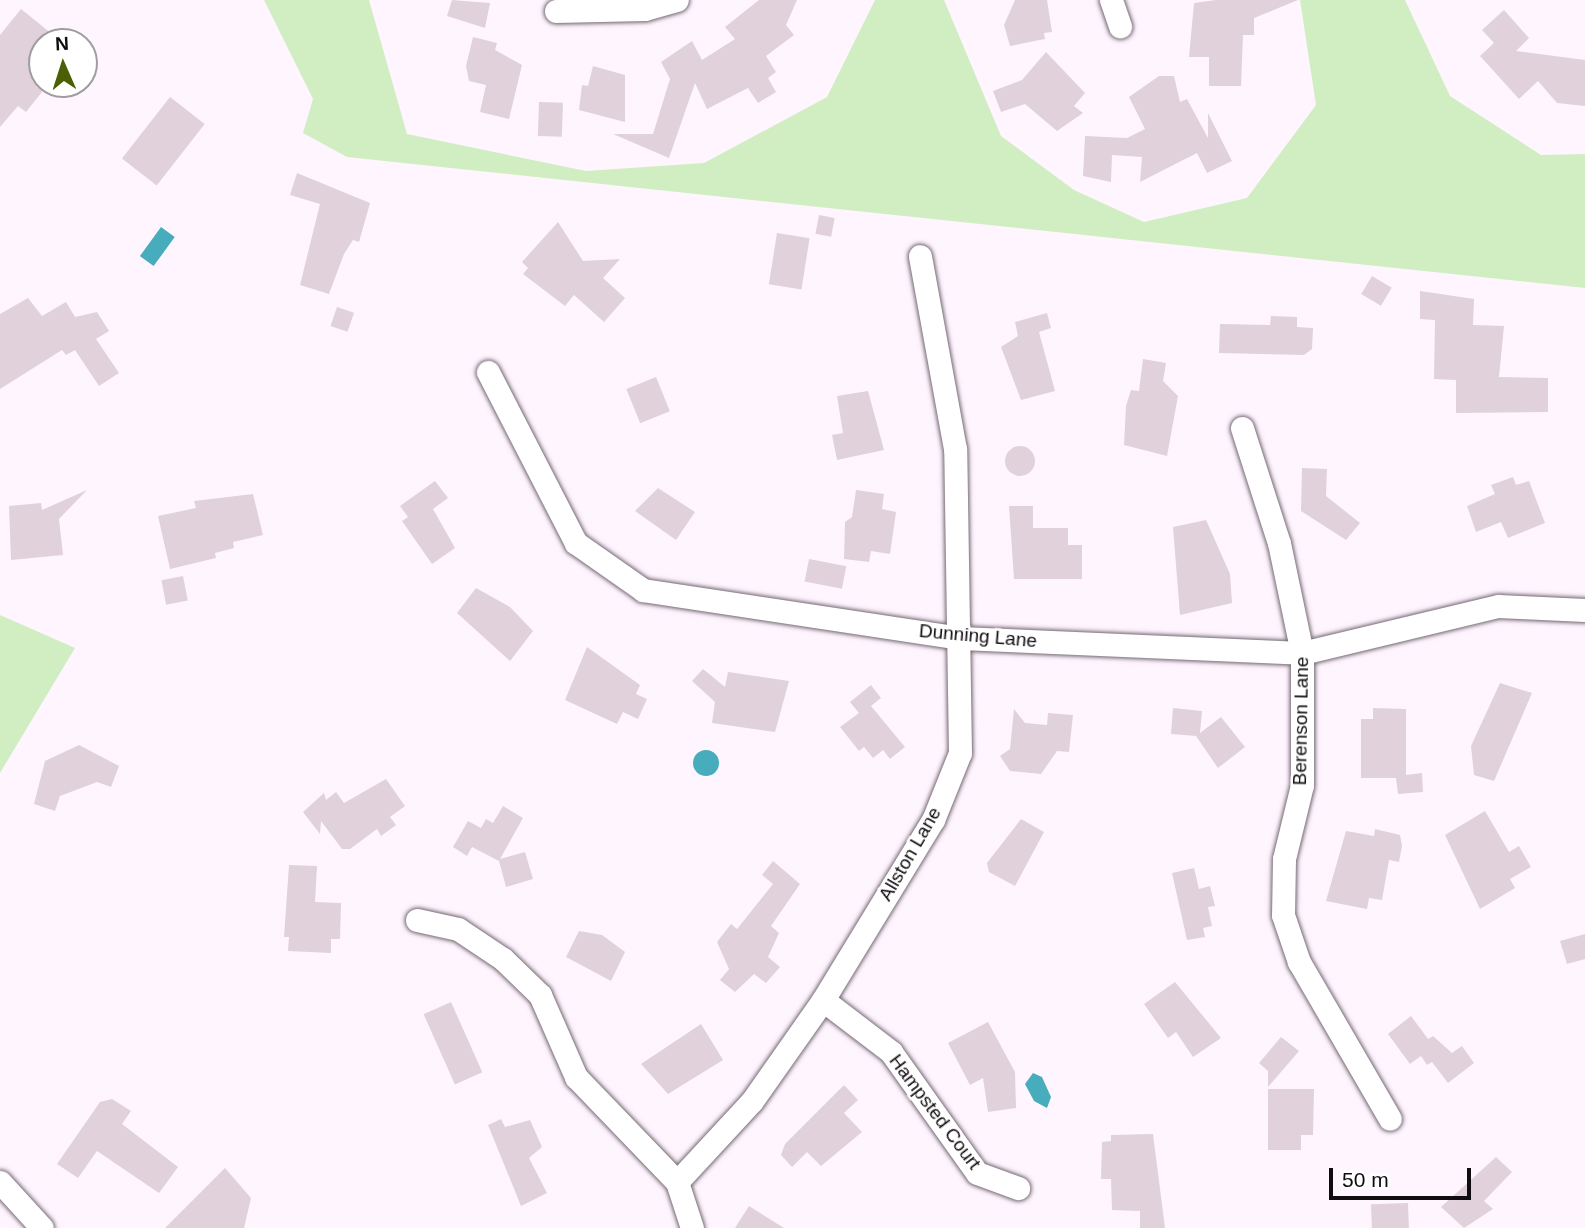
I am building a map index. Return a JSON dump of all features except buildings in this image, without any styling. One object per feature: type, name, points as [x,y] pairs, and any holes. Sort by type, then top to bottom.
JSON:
[{"type":"street","points":[[556,11],[645,9],[677,0]]},
{"type":"street","points":[[1111,0],[1120,26]]},
{"type":"street","name":"Allston Lane","points":[[677,1182],[752,1101],[823,1000],[933,820],[960,753],[961,639],[955,449],[919,256]]},
{"type":"street","name":"Dunning Lane","points":[[488,372],[576,543],[643,590],[961,639],[1303,653],[1498,606],[1585,610]]},
{"type":"street","name":"Berenson Lane","points":[[1242,428],[1279,543],[1303,653],[1302,785],[1284,859],[1283,915],[1299,962],[1390,1119]]},
{"type":"street","points":[[417,920],[458,929],[503,959],[540,995],[576,1077],[677,1182],[692,1228]]},
{"type":"street","name":"Hampsted Court","points":[[823,1000],[891,1052],[977,1172],[1018,1188]]},
{"type":"street","points":[[0,1182],[42,1228]]},
{"type":"green space","points":[[264,0],[369,0],[407,134],[586,171],[704,163],[827,97],[875,0],[944,0],[1001,136],[1074,190],[1144,222],[1247,198],[1316,105],[1300,0],[1405,0],[1450,96],[1541,155],[1585,154],[1585,288],[347,157],[303,133],[313,99]]},
{"type":"green space","points":[[0,615],[75,648],[0,773]]},
{"type":"water","points":[[161,227],[175,237],[154,266],[140,256]]},
{"type":"water","points":[[706,750],[715,754],[719,763],[715,772],[706,776],[697,772],[693,763],[697,754]]},
{"type":"water","points":[[1033,1073],[1042,1077],[1051,1097],[1047,1108],[1034,1101],[1025,1084]]}]
